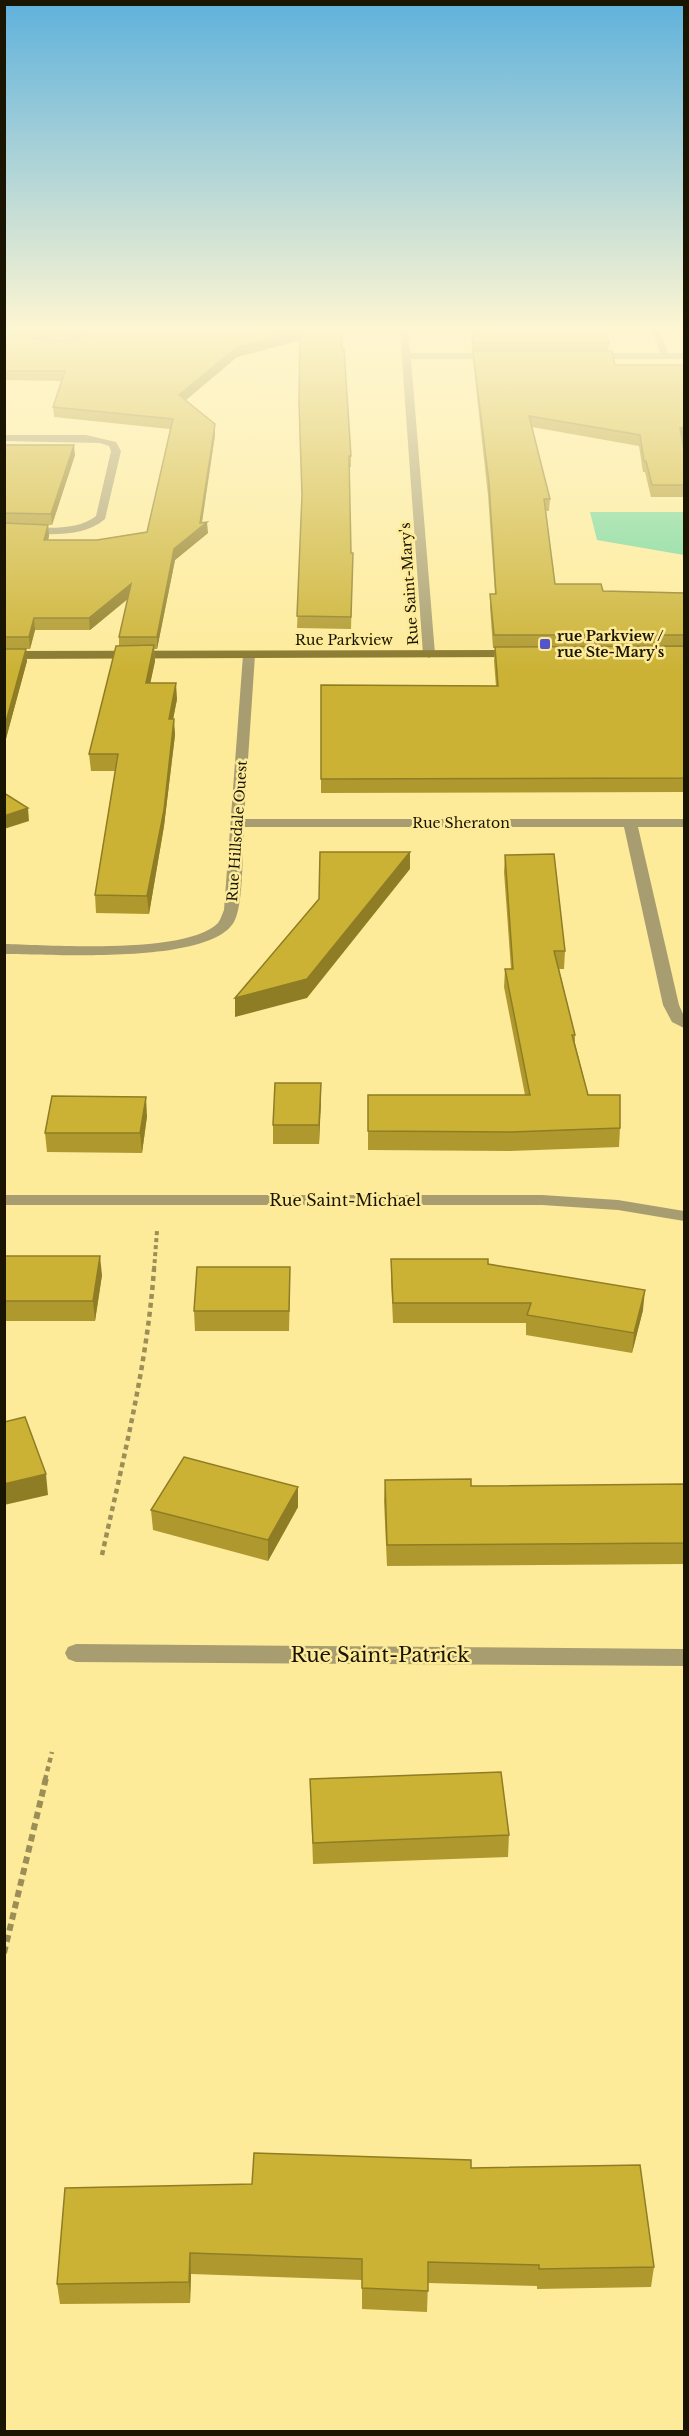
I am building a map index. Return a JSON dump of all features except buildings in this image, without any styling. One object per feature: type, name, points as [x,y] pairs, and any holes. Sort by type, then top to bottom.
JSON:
[{"type":"street","points":[[4,529],[66,529],[95,524],[101,517],[116,450],[113,445]]},
{"type":"street","name":"Rue Saint-Mary's","points":[[412,445],[429,654]]},
{"type":"street","name":"Rue Parkview","points":[[4,655],[528,654]]},
{"type":"street","name":"Rue Hillsdale Ouest","points":[[4,949],[159,948],[178,945],[210,934],[222,927],[231,910],[249,655]]},
{"type":"street","name":"Rue Sheraton","points":[[237,823],[684,823]]},
{"type":"street","points":[[630,823],[671,1005],[678,1019],[684,1023]]},
{"type":"street","name":"Rue Saint-Michael","points":[[4,1200],[542,1200],[618,1205],[684,1216]]},
{"type":"street","name":"Rue Saint-Patrick","points":[[76,1653],[684,1658]]},
{"type":"path","points":[[102,1555],[142,1376],[150,1326],[158,1222]]},
{"type":"path","points":[[4,1953],[52,1752]]},
{"type":"green space","points":[[590,512],[684,512],[684,555],[597,540]]},
{"type":"place","name":"rue Parkview / rue Ste-Mary's","points":[[545,644]]}]
